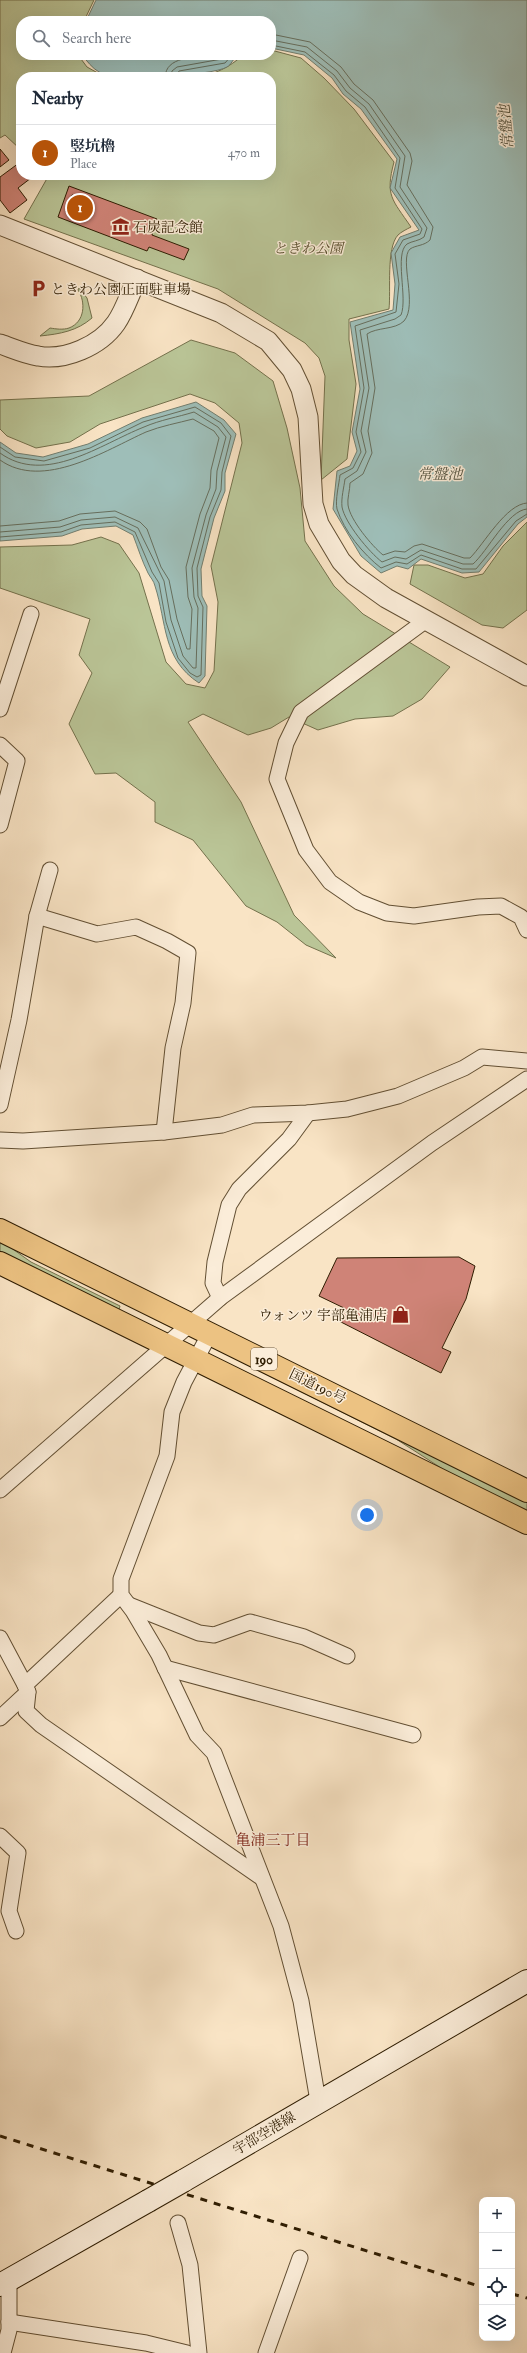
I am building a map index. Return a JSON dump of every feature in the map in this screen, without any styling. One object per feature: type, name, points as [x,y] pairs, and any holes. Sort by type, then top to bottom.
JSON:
[{"type":"highway","name":"国道190号","points":[[0,1230],[527,1491]]},
{"type":"highway","name":"190","points":[[0,1263],[527,1523]]},
{"type":"main road","name":"宇部空港線","points":[[4,2282],[183,2181],[318,2101],[527,1981]]},
{"type":"street","points":[[0,225],[222,312],[268,341],[292,370],[301,388],[308,417],[313,504],[318,524],[328,543],[354,575],[370,589],[425,621],[527,676]]},
{"type":"street","points":[[0,344],[38,356],[60,356],[81,351],[102,338],[116,323],[137,279]]},
{"type":"street","points":[[0,709],[31,614]]},
{"type":"street","points":[[425,621],[301,712],[286,743],[277,779],[306,850],[330,882],[359,902],[387,914],[414,916],[478,907],[501,906],[520,917],[527,930]]},
{"type":"street","points":[[0,744],[17,761],[0,825]]},
{"type":"street","points":[[0,1105],[19,1020],[37,916],[50,870]]},
{"type":"street","points":[[37,916],[97,934],[136,927],[167,941],[188,953],[183,1003],[173,1048],[164,1132]]},
{"type":"street","points":[[0,1140],[23,1141],[164,1132],[222,1124],[253,1115],[308,1113],[347,1109],[398,1096],[464,1068],[482,1057],[527,1061]]},
{"type":"street","points":[[0,1490],[189,1323],[220,1298],[432,1143],[527,1079]]},
{"type":"street","points":[[220,1298],[213,1283],[215,1262],[229,1205],[240,1189],[289,1139],[308,1113]]},
{"type":"street","points":[[210,1333],[195,1360],[172,1412],[167,1456],[121,1579],[125,1600],[165,1668],[197,1735],[214,1753],[281,1926],[301,2001],[318,2101]]},
{"type":"street","points":[[125,1600],[199,1633],[214,1635],[250,1622],[304,1638],[347,1656]]},
{"type":"street","points":[[0,1718],[26,1689],[125,1600]]},
{"type":"street","points":[[0,1638],[26,1689],[26,1711],[41,1725],[262,1878]]},
{"type":"street","points":[[165,1668],[413,1735]]},
{"type":"street","points":[[0,1836],[18,1853],[9,1911],[16,1931]]},
{"type":"street","points":[[178,2223],[190,2265],[199,2353]]},
{"type":"street","points":[[266,2353],[300,2258]]},
{"type":"street","points":[[3,2353],[9,2322],[4,2282]]},
{"type":"street","points":[[9,2322],[146,2343],[187,2353]]},
{"type":"green space","points":[[0,0],[94,0],[86,16],[16,16],[16,60],[82,60],[87,67],[96,72],[16,72],[16,145],[5,135],[0,138]]},
{"type":"green space","name":"ときわ公園","points":[[276,51],[301,58],[324,78],[354,109],[394,162],[391,173],[390,190],[395,203],[411,227],[398,235],[394,241],[390,259],[389,309],[349,319],[349,340],[356,384],[347,459],[321,480],[325,376],[319,358],[305,343],[218,289],[24,219],[46,180],[276,180],[276,72],[215,72],[237,60],[276,60]]},
{"type":"green space","points":[[79,288],[87,298],[92,318],[74,329],[40,336],[50,328],[67,329],[78,321],[81,317],[83,306],[81,295],[78,290]]},
{"type":"green space","points":[[191,340],[235,353],[273,381],[287,428],[300,488],[305,541],[334,586],[363,614],[450,667],[422,699],[393,716],[355,719],[318,730],[289,717],[271,728],[248,735],[203,714],[188,722],[241,802],[294,915],[336,958],[306,945],[277,922],[246,906],[193,840],[155,822],[155,802],[116,773],[95,774],[69,724],[92,673],[79,655],[90,619],[0,588],[0,547],[72,545],[101,537],[119,544],[139,573],[166,662],[186,684],[205,688],[214,671],[218,602],[211,566],[242,443],[239,423],[215,403],[190,394],[100,424],[70,442],[36,448],[7,436],[0,429],[0,400],[89,396]]},
{"type":"green space","points":[[527,522],[527,610],[503,628],[482,625],[410,584],[414,565],[428,565],[465,578],[483,574],[503,546]]},
{"type":"green space","points":[[0,1240],[31,1262],[120,1306],[119,1310],[0,1251]]},
{"type":"green space","points":[[240,1357],[527,1502],[527,1513],[449,1473],[396,1439],[238,1360]]},
{"type":"water","name":"常盤池","points":[[96,0],[527,0],[527,517],[518,524],[479,572],[462,573],[421,559],[408,569],[397,566],[381,573],[361,556],[333,509],[337,471],[350,466],[357,451],[352,432],[360,389],[350,322],[393,310],[395,284],[391,253],[400,237],[419,230],[390,188],[397,159],[361,109],[343,94],[332,78],[304,55],[276,49],[276,16],[88,16]]},
{"type":"water","points":[[87,60],[233,60],[227,67],[208,72],[99,72]]},
{"type":"water","points":[[196,402],[224,420],[236,434],[225,473],[225,491],[214,518],[201,569],[202,596],[207,606],[205,676],[199,683],[178,663],[172,652],[164,627],[159,600],[154,584],[133,535],[116,526],[82,529],[62,536],[0,541],[0,442],[16,453],[43,457],[88,444],[142,418]]},
{"type":"building","points":[[0,149],[9,160],[0,167]]},
{"type":"building","points":[[16,165],[16,180],[28,180],[18,188],[27,200],[10,213],[0,200],[0,177]]},
{"type":"building","name":"石炭記念館","points":[[69,186],[157,219],[152,235],[189,249],[184,260],[149,247],[147,251],[58,217]],"holes":[[[72,195],[93,204],[87,220],[66,212]]]},
{"type":"building","points":[[72,195],[93,204],[87,220],[66,212]]},
{"type":"building","name":"ウォンツ 宇部亀浦店","points":[[459,1257],[475,1266],[466,1299],[442,1348],[451,1352],[441,1373],[339,1321],[344,1308],[319,1296],[337,1258]]},
{"type":"railway","points":[[0,2136],[479,2286]]},
{"type":"railway","points":[[515,2295],[527,2298]]},
{"type":"place","name":"竪坑櫓","points":[[80,208]]},
{"type":"place","name":"石炭記念館","points":[[120,227]]},
{"type":"place","name":"ときわ公園正面駐車場","points":[[38,289]]},
{"type":"place","name":"ウォンツ 宇部亀浦店","points":[[400,1315]]},
{"type":"district","name":"亀浦三丁目","points":[[273,1840]]}]
